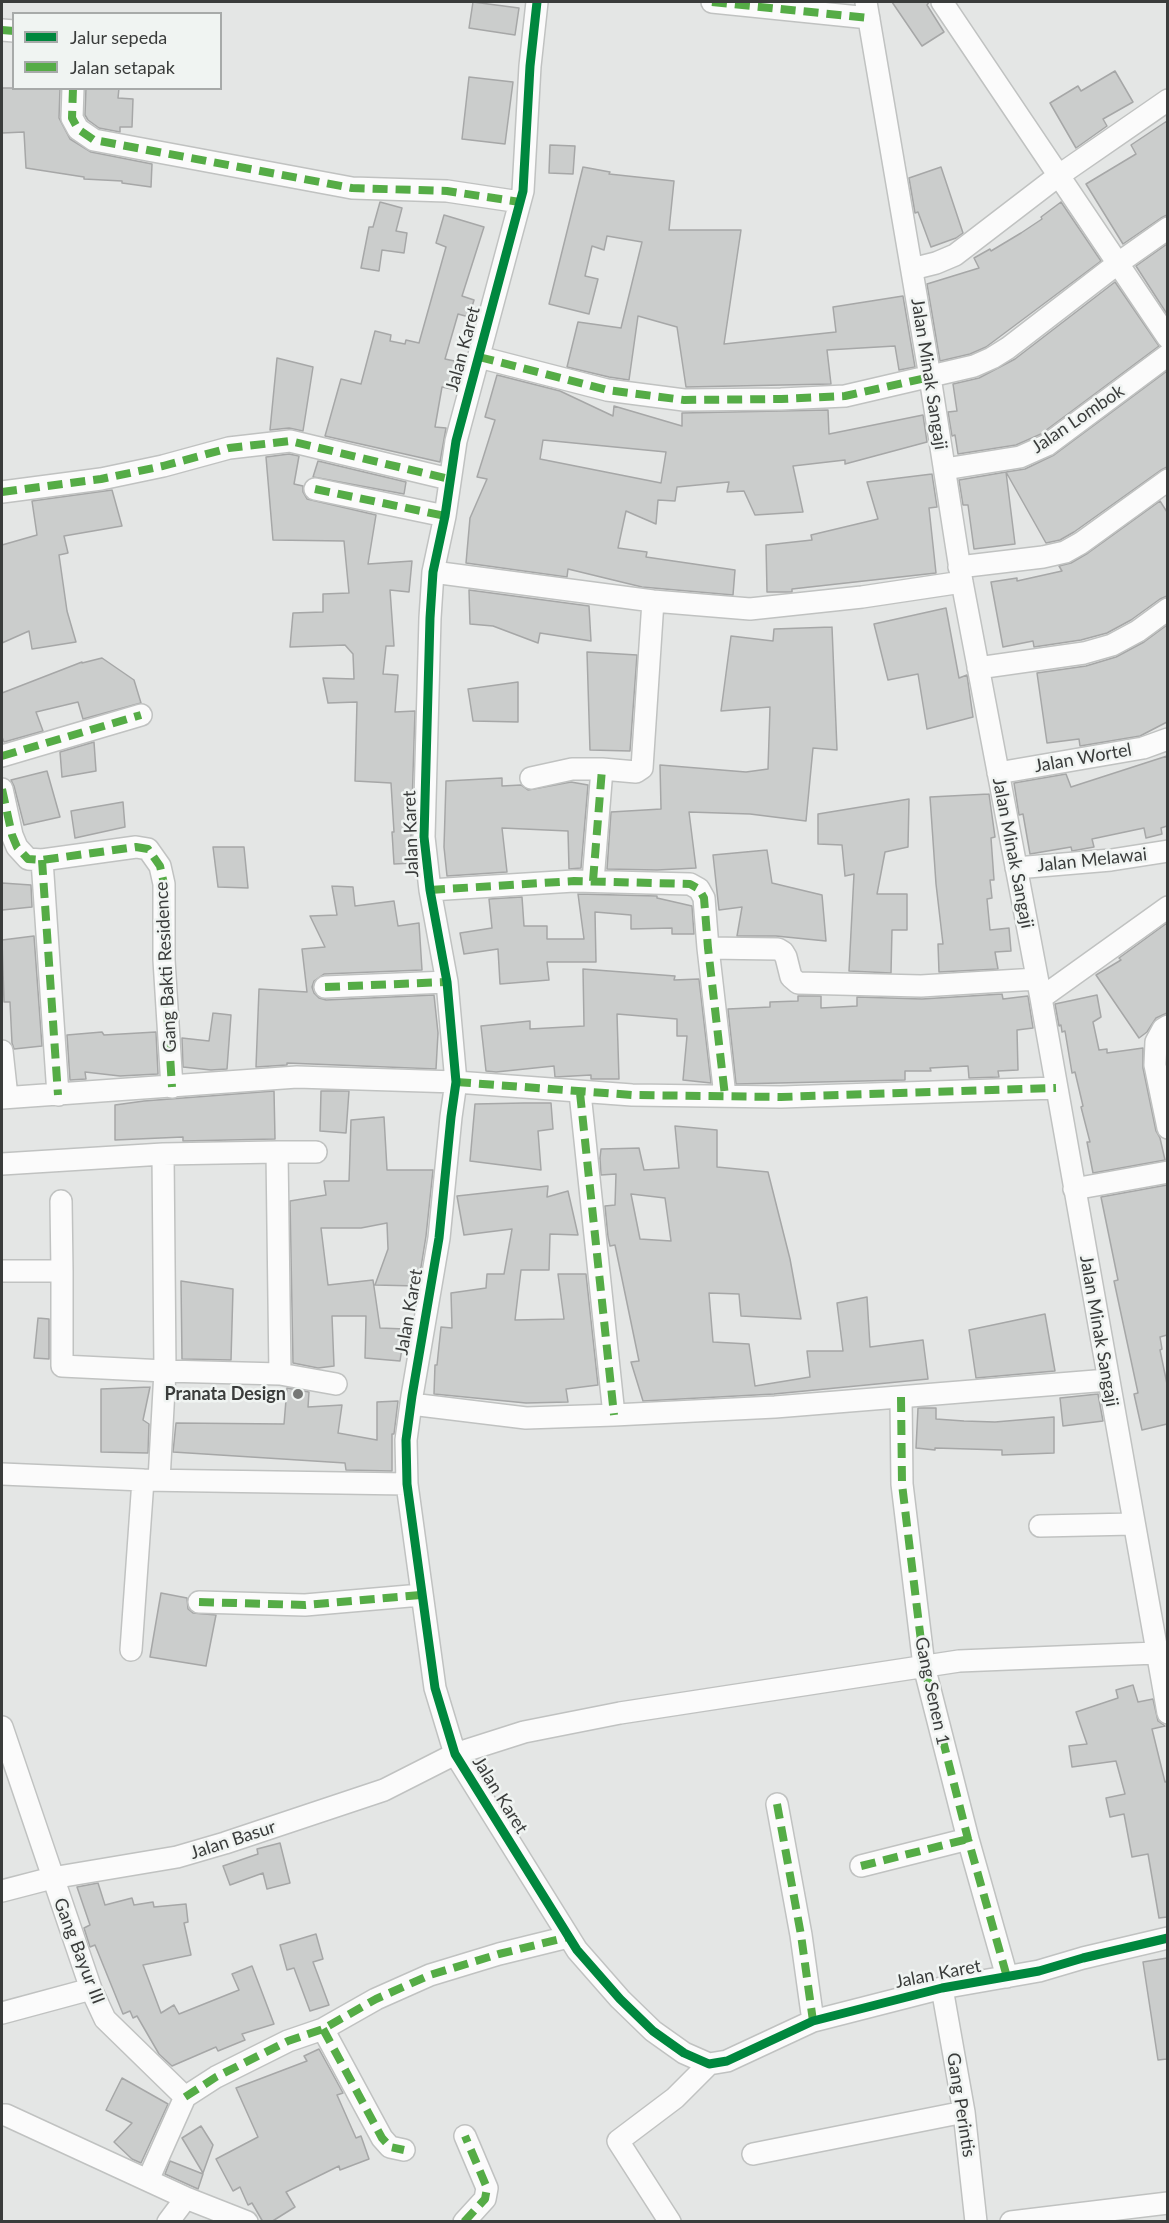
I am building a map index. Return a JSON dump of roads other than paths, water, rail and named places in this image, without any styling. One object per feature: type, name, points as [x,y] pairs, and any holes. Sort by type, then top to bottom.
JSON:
[{"type":"street","name":"Jalan Karet","points":[[537,2],[530,66],[523,191],[456,441],[445,516],[433,572],[424,837],[430,890],[447,982],[456,1082],[439,1238],[406,1440],[406,1484],[435,1688],[455,1754],[577,1950],[613,1991],[653,2031],[684,2053],[709,2064],[727,2061],[813,2021],[942,1988],[1007,1977],[1167,1938]]},
{"type":"street","points":[[712,2],[868,10]]},
{"type":"street","points":[[942,2],[1167,338]]},
{"type":"street","name":"Jalan Minak Sangaji","points":[[868,10],[961,574],[1039,988],[1167,1706]]},
{"type":"street","points":[[73,90],[72,118],[78,129],[94,140],[352,188],[447,191],[520,202]]},
{"type":"street","points":[[912,269],[955,255],[1058,176],[1167,100]]},
{"type":"street","points":[[479,357],[608,390],[684,400],[845,396],[974,366],[992,358],[1167,228]]},
{"type":"street","name":"Jalan Lombok","points":[[945,469],[1020,457],[1047,445],[1167,355]]},
{"type":"street","points":[[2,492],[101,479],[163,466],[229,448],[290,441],[449,479]]},
{"type":"street","points":[[433,572],[652,600],[750,609],[862,597],[1065,552],[1081,543],[1167,480]]},
{"type":"street","points":[[315,489],[445,516]]},
{"type":"street","points":[[531,778],[572,769],[636,772],[642,768],[652,600]]},
{"type":"street","points":[[978,668],[1084,653],[1112,645],[1138,631],[1167,609]]},
{"type":"street","points":[[2,756],[141,715]]},
{"type":"street","name":"Jalan Wortel","points":[[998,773],[1143,748],[1167,739]]},
{"type":"street","points":[[593,881],[603,769]]},
{"type":"street","points":[[2,789],[12,835],[17,847],[28,859],[42,860],[58,1095]]},
{"type":"street","name":"Gang Bakti Residence","points":[[42,860],[136,847],[148,849],[160,866],[164,884],[164,960],[172,1087]]},
{"type":"street","name":"Jalan Melawai","points":[[1016,868],[1111,860],[1167,851]]},
{"type":"street","points":[[430,890],[593,881],[690,884],[699,889],[704,898],[725,1096]]},
{"type":"street","points":[[708,948],[778,949],[786,957],[791,977],[798,983],[1039,988],[1167,907]]},
{"type":"street","points":[[325,987],[447,982]]},
{"type":"street","points":[[1167,1026],[1156,1042],[1155,1065],[1167,1128]]},
{"type":"street","points":[[2,1051],[4,1098],[297,1077],[456,1082],[580,1093],[781,1097],[1056,1088]]},
{"type":"street","points":[[580,1093],[614,1416]]},
{"type":"street","points":[[277,1152],[280,1374]]},
{"type":"street","points":[[2,1164],[164,1154],[316,1152]]},
{"type":"street","points":[[132,1650],[165,1371],[164,1154]]},
{"type":"street","points":[[1074,1189],[1167,1172]]},
{"type":"street","points":[[62,1201],[62,1366],[280,1374],[336,1384]]},
{"type":"street","points":[[2,1271],[63,1271]]},
{"type":"street","points":[[411,1404],[526,1418],[614,1416],[775,1407],[1108,1380]]},
{"type":"street","name":"Gang Senen 1","points":[[902,1397],[902,1484],[924,1666],[968,1839],[1007,1977]]},
{"type":"street","points":[[2,1474],[151,1480],[406,1484]]},
{"type":"street","points":[[1040,1526],[1133,1524]]},
{"type":"street","points":[[199,1602],[305,1605],[421,1595]]},
{"type":"street","name":"Jalan Basur","points":[[2,1892],[52,1878],[177,1857],[384,1790],[455,1754],[524,1732],[620,1713],[958,1661],[1161,1665]]},
{"type":"street","name":"Gang Bayur III","points":[[2,1727],[91,1989],[105,2019],[185,2097]]},
{"type":"street","points":[[777,1804],[801,1935],[813,2021]]},
{"type":"street","points":[[861,1866],[968,1839]]},
{"type":"street","points":[[148,2180],[185,2097],[216,2077],[288,2041],[323,2030],[376,1999],[430,1975],[568,1937]]},
{"type":"street","name":"Gang Perintis","points":[[942,1988],[964,2112],[976,2222]]},
{"type":"street","points":[[2,2013],[91,1989]]},
{"type":"street","points":[[323,2030],[382,2138],[390,2147],[405,2150]]},
{"type":"street","points":[[670,2222],[618,2141],[675,2098],[709,2064]]},
{"type":"street","points":[[753,2154],[964,2112]]},
{"type":"street","points":[[2,2115],[186,2198],[247,2222]]},
{"type":"street","points":[[464,2222],[485,2199],[487,2188],[465,2136]]},
{"type":"street","points":[[168,2222],[186,2198]]},
{"type":"street","points":[[1011,2222],[1167,2203]]},
{"type":"place","name":"Pranata Design","points":[[298,1394]]}]
